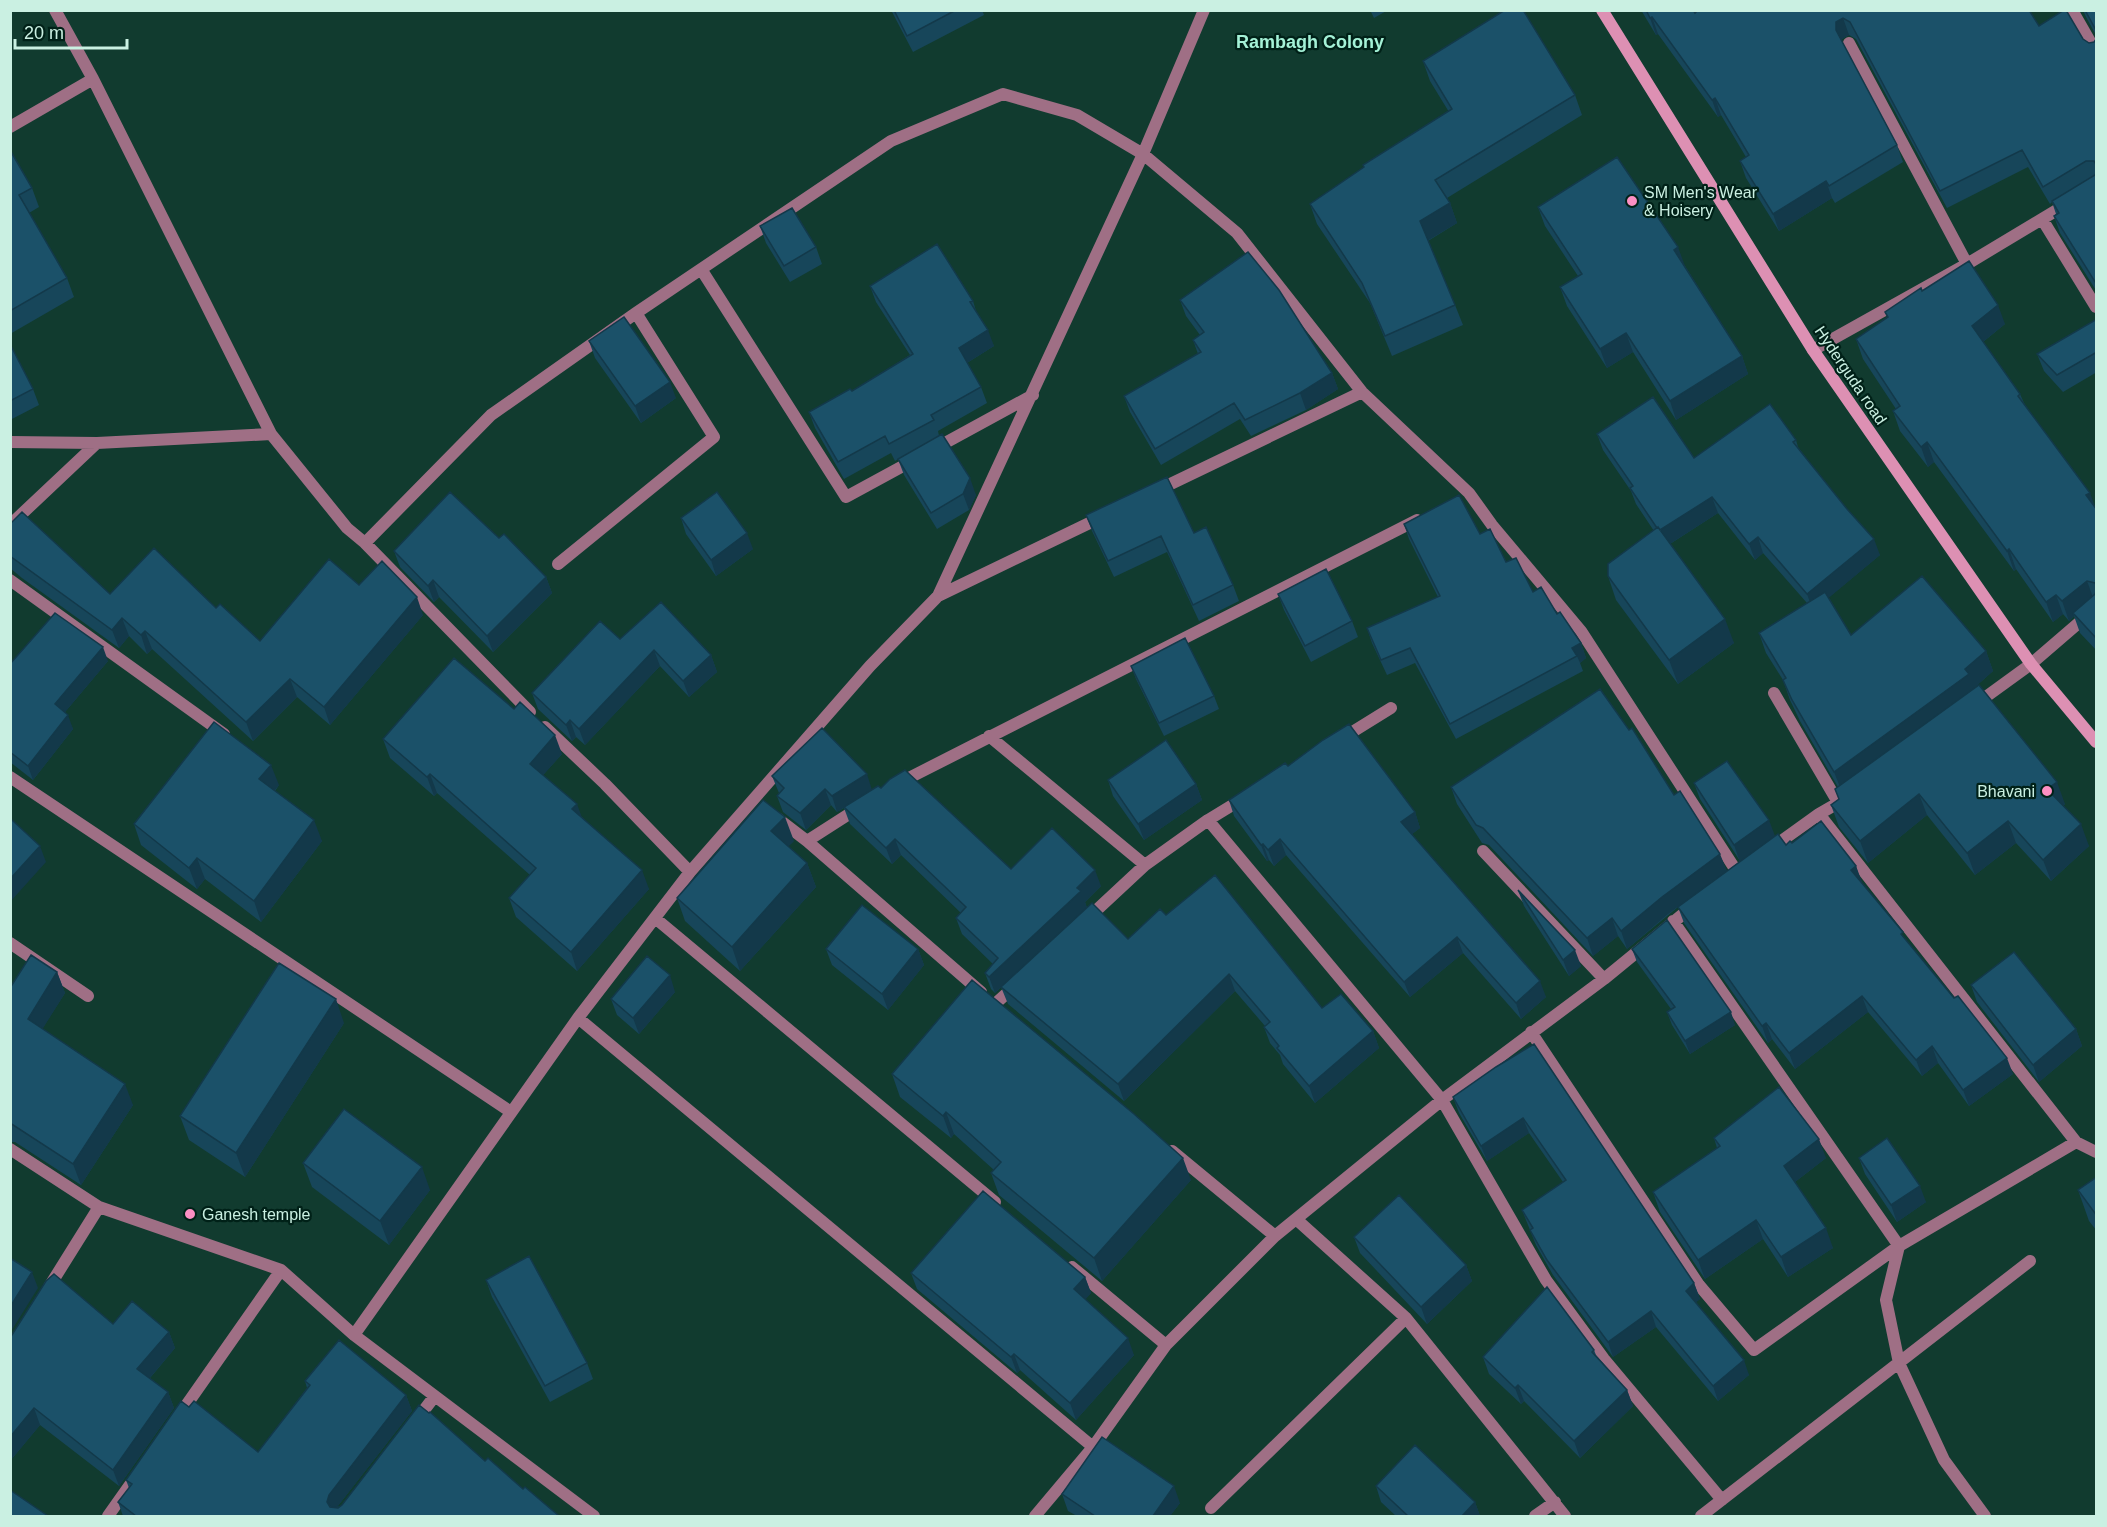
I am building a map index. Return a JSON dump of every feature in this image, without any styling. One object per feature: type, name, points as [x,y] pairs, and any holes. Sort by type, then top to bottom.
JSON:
[{"type":"street","points":[[55,10],[93,79],[271,434],[347,528],[365,543],[513,696],[690,872]]},
{"type":"street","points":[[354,1335],[578,1018],[690,872],[762,806],[870,666],[938,596],[1143,154],[1204,10]]},
{"type":"street","name":"Hyderguda road","points":[[1602,10],[1813,350],[2031,664],[2097,742]]},
{"type":"street","points":[[2072,10],[2097,52]]},
{"type":"street","points":[[1849,43],[1967,264]]},
{"type":"street","points":[[10,127],[93,79]]},
{"type":"street","points":[[365,543],[492,415],[636,313],[891,141],[1003,94],[1077,115],[1143,154],[1237,233],[1362,392],[1492,525],[1581,631],[1742,869],[1819,814],[1839,804],[1858,790]]},
{"type":"street","points":[[1813,350],[1967,264],[2078,197]]},
{"type":"street","points":[[2042,219],[2097,307]]},
{"type":"street","points":[[701,269],[846,496],[1033,395]]},
{"type":"street","points":[[558,564],[714,437],[636,313]]},
{"type":"street","points":[[1150,494],[1362,392]]},
{"type":"street","points":[[10,442],[97,443],[271,434]]},
{"type":"street","points":[[10,525],[97,443]]},
{"type":"street","points":[[938,596],[1118,509]]},
{"type":"street","points":[[807,841],[879,795],[989,736],[1426,515]]},
{"type":"street","points":[[10,580],[230,738]]},
{"type":"street","points":[[1964,713],[2031,664],[2097,608]]},
{"type":"street","points":[[1774,693],[1839,804]]},
{"type":"street","points":[[1330,746],[1391,708]]},
{"type":"street","points":[[989,736],[1145,865]]},
{"type":"street","points":[[10,777],[511,1112]]},
{"type":"street","points":[[1078,927],[1145,865],[1208,820],[1259,789]]},
{"type":"street","points":[[762,806],[807,841],[999,1008],[1028,974]]},
{"type":"street","points":[[1819,814],[2076,1142],[2097,1152]]},
{"type":"street","points":[[1208,820],[1442,1100],[1546,1280],[1604,1359],[1722,1500]]},
{"type":"street","points":[[1483,851],[1604,979]]},
{"type":"street","points":[[1035,1516],[1093,1446],[1166,1345],[1275,1236],[1442,1100],[1604,979],[1701,900]]},
{"type":"street","points":[[655,918],[1002,1208]]},
{"type":"street","points":[[1673,921],[1899,1246],[1886,1300],[1899,1363],[1944,1460],[1985,1516]]},
{"type":"street","points":[[10,943],[88,996]]},
{"type":"street","points":[[578,1018],[1093,1446]]},
{"type":"street","points":[[1531,1032],[1699,1285],[1754,1350],[1899,1246],[2076,1142]]},
{"type":"street","points":[[1167,1146],[1275,1236]]},
{"type":"street","points":[[10,1149],[99,1207],[280,1270],[354,1335],[594,1516]]},
{"type":"street","points":[[42,1298],[99,1207]]},
{"type":"street","points":[[1296,1219],[1406,1318],[1565,1516]]},
{"type":"street","points":[[1066,1261],[1166,1345]]},
{"type":"street","points":[[1701,1516],[2030,1262]]},
{"type":"street","points":[[168,1431],[280,1270]]},
{"type":"street","points":[[1211,1508],[1406,1318]]},
{"type":"street","points":[[406,1434],[434,1397]]},
{"type":"street","points":[[108,1516],[141,1469]]},
{"type":"street","points":[[1535,1516],[1555,1502]]},
{"type":"building","points":[[894,10],[956,10],[907,36]]},
{"type":"building","points":[[1505,10],[1523,10],[1575,95],[1435,180],[1450,203],[1420,221],[1455,305],[1385,336],[1362,283],[1310,204],[1364,167],[1363,165],[1452,109],[1423,61]]},
{"type":"building","points":[[1646,10],[1693,10],[1695,13],[1698,10],[2029,10],[2039,26],[2066,10],[2083,39],[2089,43],[2094,42],[2097,38],[2097,166],[2094,161],[2086,161],[2043,187],[2022,150],[1940,191],[1850,22],[1843,18],[1836,22],[1836,30],[1897,145],[1829,186],[1826,181],[1773,214],[1740,161],[1749,155],[1715,98],[1712,100]]},
{"type":"building","points":[[2085,10],[2097,10],[2097,32]]},
{"type":"building","points":[[10,150],[32,188],[19,195],[67,278],[10,311]]},
{"type":"building","points":[[1617,157],[1678,247],[1674,250],[1742,356],[1670,401],[1626,333],[1600,349],[1560,287],[1582,274],[1538,207]]},
{"type":"building","points":[[2097,171],[2097,285],[2054,216],[2059,213],[2052,201],[2095,175]]},
{"type":"building","points":[[792,208],[816,247],[784,266],[760,226]]},
{"type":"building","points":[[937,244],[973,301],[970,302],[988,330],[959,348],[981,387],[931,415],[934,420],[889,444],[885,436],[838,462],[809,412],[850,389],[852,391],[913,354],[870,286]]},
{"type":"building","points":[[1248,252],[1279,290],[1332,373],[1300,393],[1245,420],[1234,403],[1155,449],[1124,396],[1201,352],[1193,340],[1204,332],[1180,300]]},
{"type":"building","points":[[1969,261],[1998,305],[1972,326],[2020,394],[2018,396],[2090,493],[2086,495],[2097,510],[2097,586],[2087,581],[2062,601],[2056,595],[2046,602],[2009,549],[2007,551],[1927,442],[1921,447],[1893,411],[1900,406],[1856,339],[1888,317],[1885,312],[1921,288],[1922,291]]},
{"type":"building","points":[[624,317],[670,382],[635,406],[589,341]]},
{"type":"building","points":[[2097,319],[2097,352],[2057,375],[2037,354]]},
{"type":"building","points":[[10,344],[33,389],[10,401]]},
{"type":"building","points":[[1653,397],[1694,458],[1770,404],[1796,440],[1793,442],[1874,539],[1807,594],[1758,537],[1749,544],[1712,497],[1660,530],[1630,488],[1633,486],[1597,434]]},
{"type":"building","points":[[942,434],[970,478],[963,494],[931,513],[898,459]]},
{"type":"building","points":[[1167,477],[1194,533],[1206,527],[1233,585],[1193,605],[1161,536],[1108,561],[1086,515]]},
{"type":"building","points":[[450,492],[499,538],[504,534],[546,577],[487,636],[433,580],[428,586],[394,551]]},
{"type":"building","points":[[717,492],[747,533],[711,560],[681,518]]},
{"type":"building","points":[[1459,495],[1480,534],[1490,529],[1506,562],[1516,558],[1533,592],[1541,587],[1557,614],[1560,612],[1581,643],[1572,648],[1577,656],[1450,724],[1410,648],[1381,660],[1367,628],[1440,596],[1404,524]]},
{"type":"building","points":[[22,512],[110,594],[154,548],[216,608],[220,604],[260,641],[329,559],[359,585],[382,561],[417,597],[324,707],[290,679],[246,722],[145,631],[141,635],[122,618],[112,630],[10,556],[10,524]]},
{"type":"building","points":[[1658,527],[1725,619],[1669,660],[1608,576],[1608,564]]},
{"type":"building","points":[[1326,569],[1352,621],[1305,646],[1278,594]]},
{"type":"building","points":[[1922,576],[1986,651],[1965,669],[1969,674],[1834,772],[1792,700],[1783,680],[1786,678],[1759,633],[1825,592],[1851,635]]},
{"type":"building","points":[[2097,589],[2097,639],[2073,613],[2095,594]]},
{"type":"building","points":[[661,602],[711,655],[683,681],[654,650],[579,729],[570,720],[566,725],[532,693],[600,621],[620,639]]},
{"type":"building","points":[[55,613],[103,647],[55,704],[68,715],[28,766],[10,752],[10,664]]},
{"type":"building","points":[[1185,638],[1214,696],[1159,723],[1131,666]]},
{"type":"building","points":[[454,658],[514,709],[520,702],[555,735],[530,764],[577,804],[572,809],[642,870],[571,952],[509,898],[536,868],[430,774],[427,777],[383,739]]},
{"type":"building","points":[[1979,685],[2057,782],[2047,789],[2081,824],[2043,860],[2008,821],[1967,853],[1919,794],[1860,841],[1831,805],[1839,799],[1835,789]]},
{"type":"building","points":[[1600,689],[1629,730],[1632,728],[1674,795],[1680,791],[1720,854],[1621,931],[1612,918],[1587,938],[1483,828],[1476,825],[1451,787]]},
{"type":"building","points":[[214,722],[271,765],[259,779],[314,820],[254,901],[197,858],[189,868],[134,824]]},
{"type":"building","points":[[1349,724],[1415,812],[1401,822],[1540,981],[1516,1003],[1457,937],[1404,982],[1280,839],[1268,850],[1263,844],[1261,845],[1229,800],[1285,763],[1288,766]]},
{"type":"building","points":[[822,728],[867,774],[832,796],[825,789],[800,813],[777,796],[784,788],[772,776]]},
{"type":"building","points":[[1166,740],[1196,784],[1138,824],[1108,780]]},
{"type":"building","points":[[1727,761],[1769,820],[1734,845],[1694,783]]},
{"type":"building","points":[[905,770],[1011,869],[1052,828],[1095,870],[1077,888],[1081,891],[989,977],[985,973],[998,958],[956,918],[966,907],[895,839],[886,848],[844,807],[878,786],[881,788]]},
{"type":"building","points":[[763,800],[785,817],[771,831],[807,863],[732,947],[677,898]]},
{"type":"building","points":[[12,820],[40,846],[10,879],[10,822]]},
{"type":"building","points":[[1821,821],[1856,866],[1851,870],[1903,932],[1901,934],[1954,998],[1958,996],[2007,1058],[1963,1090],[1932,1046],[1916,1060],[1862,996],[1789,1053],[1766,1023],[1762,1026],[1678,907],[1778,834],[1786,845]]},
{"type":"building","points":[[1215,875],[1322,1008],[1341,994],[1373,1031],[1309,1086],[1277,1048],[1279,1046],[1264,1027],[1270,1022],[1229,974],[1118,1084],[1001,987],[1092,903],[1128,939],[1160,909],[1166,915]]},
{"type":"building","points":[[1518,890],[1575,950],[1563,960]]},
{"type":"building","points":[[862,905],[918,949],[882,994],[826,949]]},
{"type":"building","points":[[1667,920],[1731,1012],[1685,1041],[1667,1012],[1675,1007],[1632,949]]},
{"type":"building","points":[[2014,952],[2076,1029],[2033,1065],[1971,985]]},
{"type":"building","points":[[31,955],[57,972],[28,1019],[125,1084],[73,1164],[10,1123],[10,988]]},
{"type":"building","points":[[647,956],[670,975],[633,1018],[611,999]]},
{"type":"building","points":[[279,963],[336,999],[236,1153],[180,1116]]},
{"type":"building","points":[[972,980],[1134,1114],[1183,1158],[1094,1258],[991,1173],[1001,1162],[946,1112],[943,1116],[892,1074]]},
{"type":"building","points":[[1534,1044],[1694,1283],[1686,1291],[1744,1360],[1713,1386],[1651,1311],[1608,1342],[1547,1260],[1522,1210],[1566,1180],[1523,1118],[1481,1146],[1453,1097]]},
{"type":"building","points":[[1779,1087],[1819,1139],[1784,1166],[1826,1228],[1781,1257],[1756,1220],[1698,1260],[1653,1192],[1720,1146],[1714,1138]]},
{"type":"building","points":[[344,1109],[422,1167],[380,1221],[303,1163]]},
{"type":"building","points":[[1887,1138],[1920,1186],[1891,1205],[1859,1158]]},
{"type":"building","points":[[2097,1177],[2097,1216],[2078,1190]]},
{"type":"building","points":[[983,1191],[1085,1277],[1074,1289],[1128,1338],[1070,1403],[1014,1354],[1011,1357],[911,1273]]},
{"type":"building","points":[[1399,1195],[1466,1265],[1421,1307],[1354,1237]]},
{"type":"building","points":[[529,1256],[587,1363],[545,1386],[486,1280]]},
{"type":"building","points":[[10,1258],[32,1272],[10,1307]]},
{"type":"building","points":[[54,1274],[113,1324],[132,1301],[169,1332],[137,1369],[168,1392],[113,1470],[34,1408],[10,1437],[10,1338],[46,1281]]},
{"type":"building","points":[[1547,1287],[1594,1350],[1592,1352],[1627,1390],[1574,1441],[1518,1385],[1515,1388],[1483,1357]]},
{"type":"building","points":[[339,1340],[406,1395],[329,1495],[327,1502],[330,1507],[338,1508],[342,1505],[419,1405],[485,1461],[488,1458],[523,1489],[525,1487],[559,1516],[136,1516],[118,1502],[132,1484],[126,1480],[181,1401],[189,1407],[194,1401],[258,1452],[310,1385],[305,1381]]},
{"type":"building","points":[[1102,1437],[1174,1486],[1153,1516],[1095,1516],[1062,1494]]},
{"type":"building","points":[[1415,1445],[1475,1502],[1462,1516],[1408,1516],[1376,1486]]},
{"type":"building","points":[[10,1490],[48,1516],[10,1516]]},
{"type":"place","name":"SM Men's Wear & Hoisery","points":[[1632,201]]},
{"type":"place","name":"Bhavani","points":[[2047,791]]},
{"type":"place","name":"Ganesh temple","points":[[190,1214]]},
{"type":"district","name":"Rambagh Colony","points":[[1310,42]]}]
